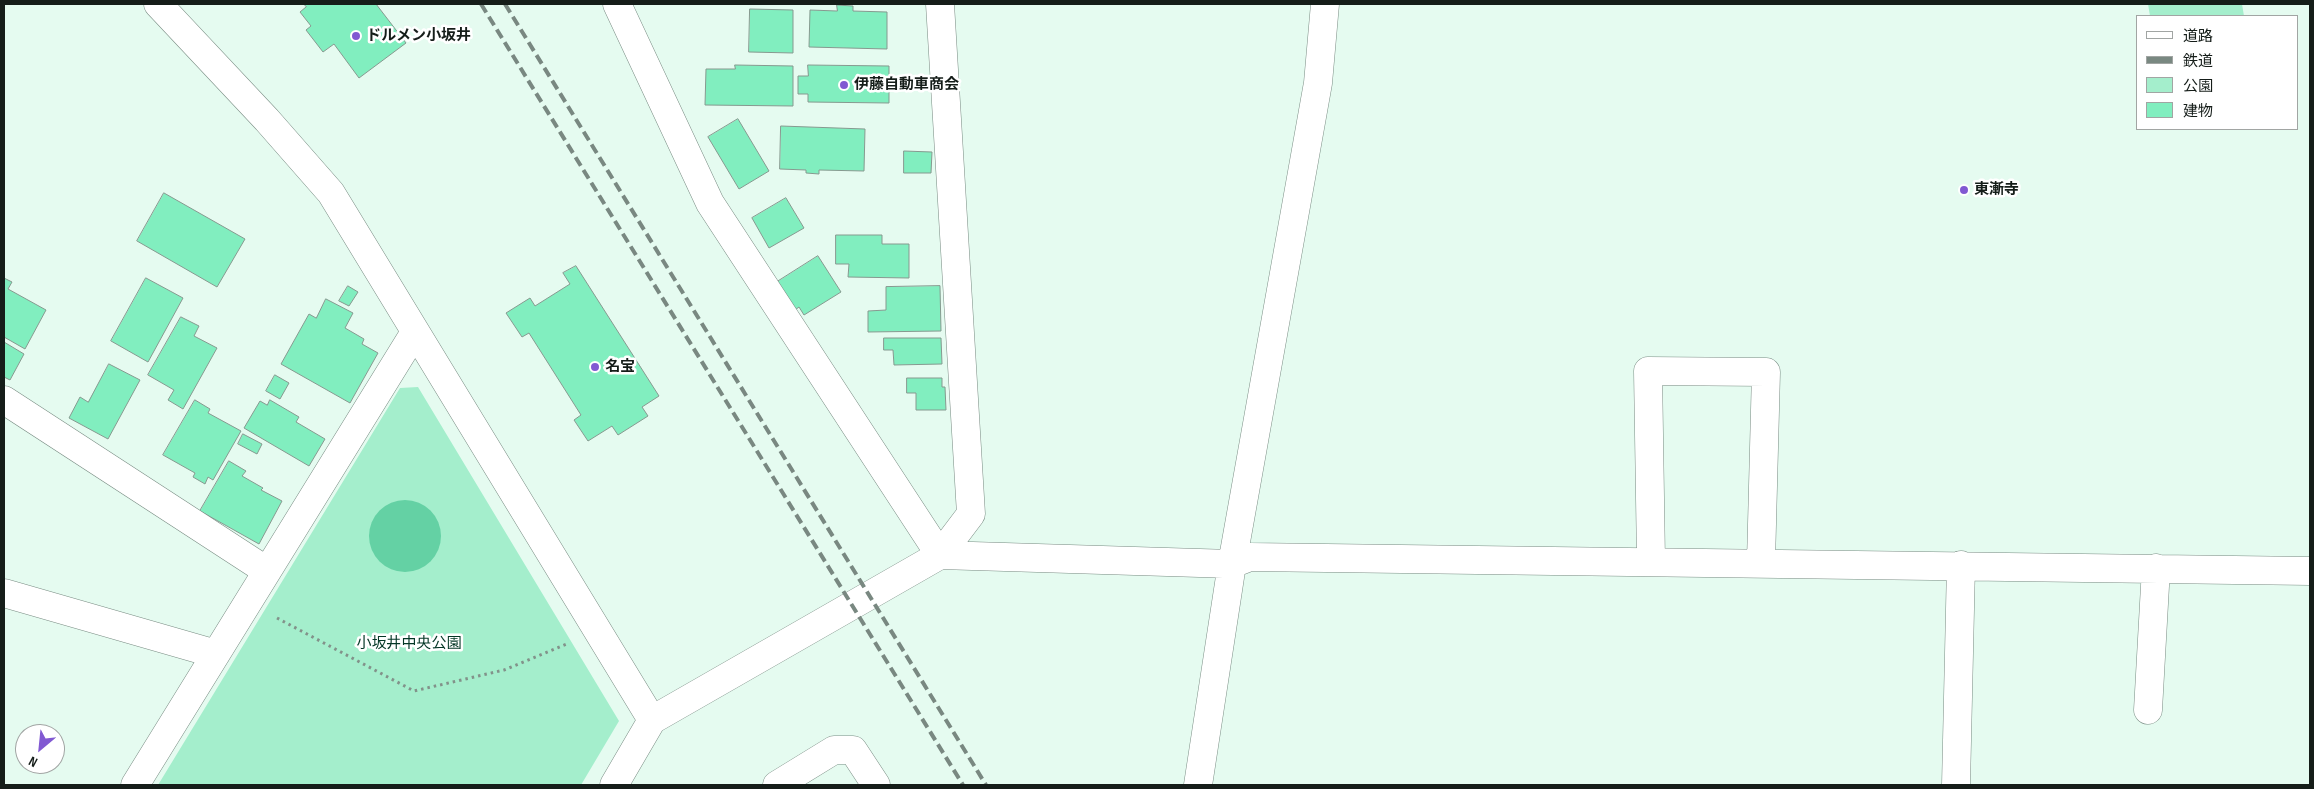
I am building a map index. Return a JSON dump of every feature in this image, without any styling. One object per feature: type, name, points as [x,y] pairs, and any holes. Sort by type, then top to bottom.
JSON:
[{"type":"street","points":[[158,4],[267,120],[331,193],[652,720]]},
{"type":"street","points":[[617,4],[710,203],[940,555]]},
{"type":"street","points":[[614,785],[652,720],[940,555],[971,514],[940,4]]},
{"type":"street","points":[[1198,785],[1232,564],[1318,83],[1325,4]]},
{"type":"street","points":[[135,785],[415,332]]},
{"type":"street","points":[[1651,561],[1648,371],[1766,372],[1761,562]]},
{"type":"street","points":[[4,400],[267,571]]},
{"type":"street","points":[[940,555],[1232,564],[1250,556],[2310,571]]},
{"type":"street","points":[[1956,785],[1961,565]]},
{"type":"street","points":[[2148,710],[2156,568]]},
{"type":"street","points":[[4,593],[216,654]]},
{"type":"street","points":[[777,785],[834,750],[853,750],[876,785]]},
{"type":"path","points":[[248,602],[414,691],[504,670],[567,644],[594,625]]},
{"type":"green space","points":[[2148,4],[2242,4],[2244,15],[2150,15]]},
{"type":"green space","name":"小坂井中央公園","points":[[418,387],[619,721],[581,785],[158,785],[400,388]]},
{"type":"shaded area","points":[[405,500],[425,506],[435,516],[441,536],[435,556],[425,566],[405,572],[385,566],[375,556],[369,536],[375,516],[385,506]]},
{"type":"building","name":"ドルメン小坂井","points":[[304,4],[376,4],[406,43],[359,78],[334,44],[323,52],[306,30],[311,26],[300,12],[306,7]]},
{"type":"building","points":[[837,5],[853,6],[853,11],[887,12],[887,49],[809,47],[810,10],[837,11]]},
{"type":"building","points":[[750,9],[793,10],[793,53],[749,52]]},
{"type":"building","points":[[735,65],[793,66],[793,106],[705,105],[706,69],[735,69]]},
{"type":"building","name":"伊藤自動車商会","points":[[808,65],[889,66],[889,103],[808,102],[808,94],[798,94],[798,76],[808,76]]},
{"type":"building","points":[[738,119],[769,171],[739,189],[708,137]]},
{"type":"building","points":[[781,126],[865,129],[864,171],[819,170],[819,174],[806,173],[806,170],[780,169]]},
{"type":"building","points":[[904,151],[932,152],[931,173],[904,173]]},
{"type":"building","points":[[164,193],[245,239],[217,287],[137,241]]},
{"type":"building","points":[[786,198],[804,228],[769,248],[752,218]]},
{"type":"building","points":[[836,235],[882,235],[882,244],[909,244],[909,278],[848,277],[849,264],[836,264]]},
{"type":"building","points":[[818,256],[841,292],[804,315],[799,307],[795,310],[777,282]]},
{"type":"building","name":"名宝","points":[[576,266],[659,396],[642,407],[648,416],[618,435],[612,426],[588,441],[574,420],[581,415],[529,333],[522,337],[506,313],[530,298],[535,306],[570,284],[563,273]]},
{"type":"building","points":[[4,278],[12,282],[8,289],[46,310],[25,349],[4,337]]},
{"type":"building","points":[[146,278],[183,298],[148,362],[111,341]]},
{"type":"building","points":[[348,286],[358,292],[349,306],[339,301]]},
{"type":"building","points":[[940,286],[941,331],[868,332],[868,311],[886,310],[886,287]]},
{"type":"building","points":[[326,299],[353,313],[345,328],[364,339],[362,344],[378,353],[350,403],[281,364],[309,314],[316,318]]},
{"type":"building","points":[[181,317],[199,326],[194,336],[217,348],[183,409],[168,400],[174,390],[148,375]]},
{"type":"building","points":[[884,338],[941,338],[942,364],[894,365],[893,350],[884,350]]},
{"type":"building","points":[[4,342],[24,354],[10,380],[4,377]]},
{"type":"building","points":[[109,364],[140,380],[108,439],[69,418],[80,397],[88,402]]},
{"type":"building","points":[[275,375],[289,383],[280,399],[266,391]]},
{"type":"building","points":[[907,378],[942,378],[942,387],[945,387],[946,410],[916,410],[916,393],[907,393]]},
{"type":"building","points":[[195,400],[210,409],[208,413],[241,431],[213,480],[208,477],[205,484],[193,477],[195,473],[163,455]]},
{"type":"building","points":[[270,400],[299,417],[296,422],[325,439],[309,466],[244,428],[260,401],[267,405]]},
{"type":"building","points":[[243,434],[262,444],[257,454],[238,444]]},
{"type":"building","points":[[229,461],[246,471],[242,476],[263,488],[261,490],[282,501],[259,544],[200,511]]},
{"type":"railway","points":[[481,4],[963,785]]},
{"type":"railway","points":[[505,4],[986,785]]},
{"type":"place","name":"ドルメン小坂井","points":[[356,36]]},
{"type":"place","name":"伊藤自動車商会","points":[[844,85]]},
{"type":"place","name":"東漸寺","points":[[1964,190]]},
{"type":"place","name":"名宝","points":[[595,367]]}]
